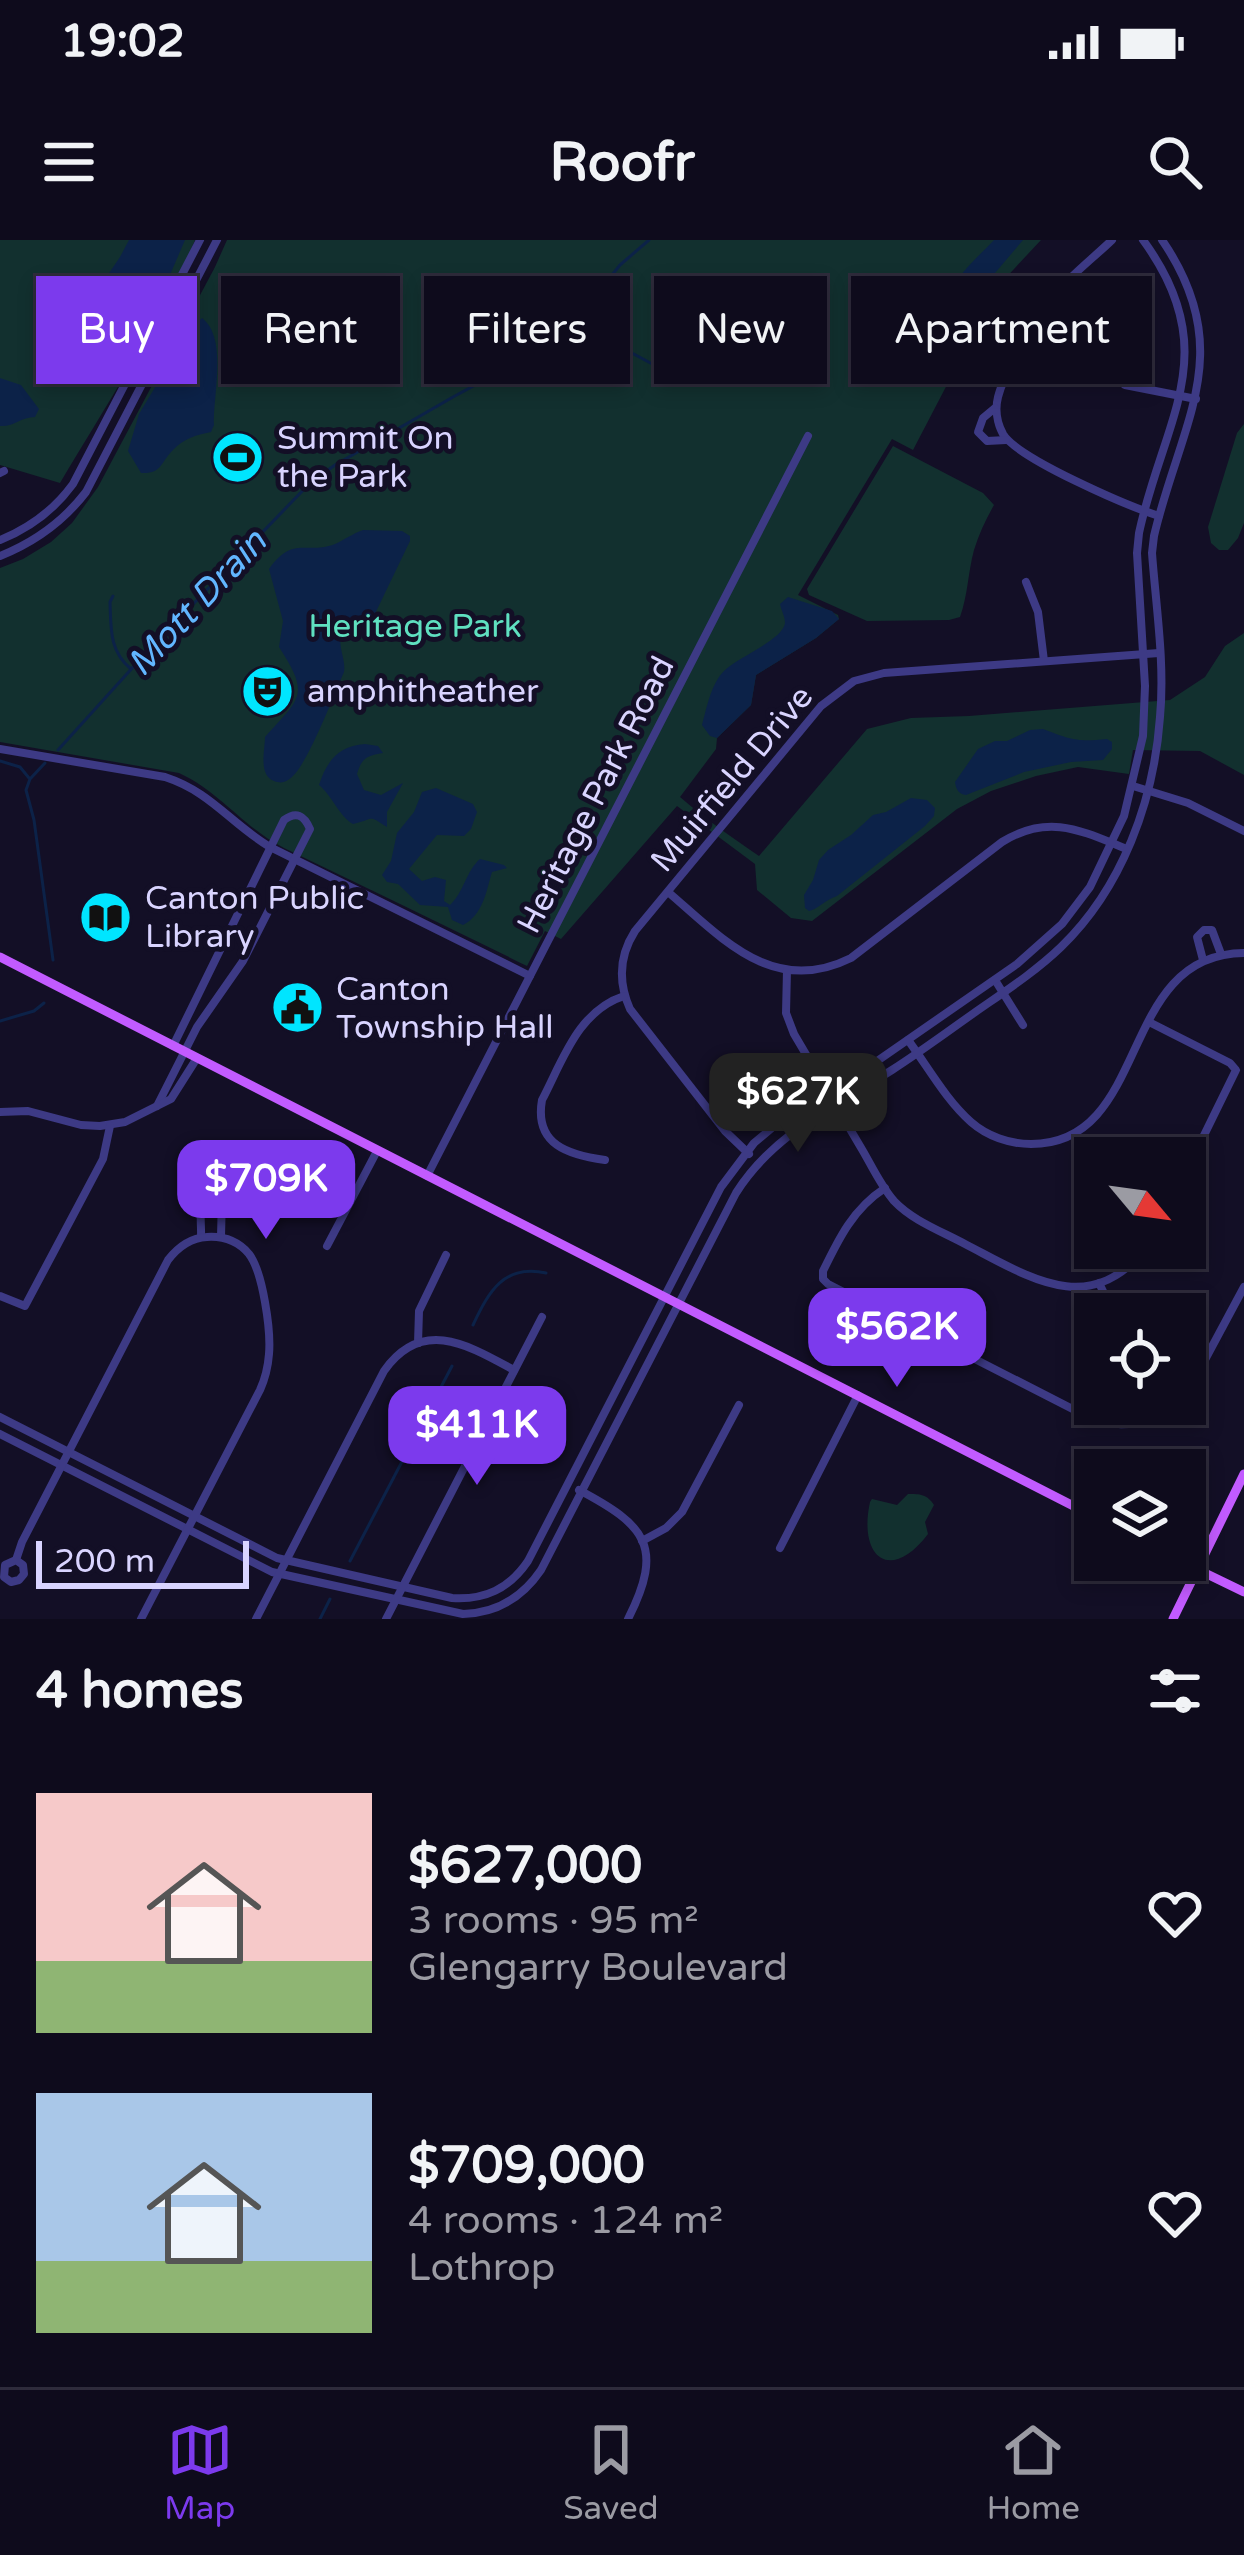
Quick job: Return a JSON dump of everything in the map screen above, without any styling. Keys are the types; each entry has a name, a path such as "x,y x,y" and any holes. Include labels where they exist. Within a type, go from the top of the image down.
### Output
{"main road":[{"path":"0,957 1074,1506"},
{"path":"1206,1552 1244,1474"},
{"path":"1206,1574 1244,1592"},
{"path":"1173,1619 1192,1581"}],"street":[{"path":"0,540 40,519 74,484 200,240"},
{"path":"0,556 45,533 86,492 217,240"},
{"path":"1112,240 1044,307 1001,387 998,424 1021,452 1159,516"},
{"path":"0,1417 286,1560 452,1598 477,1598 512,1581 531,1556 714,1202 746,1152 779,1122 908,1040 1036,950 1090,887 1114,844 1133,786 1145,713 1137,553 1144,512 1181,395 1185,360 1180,315 1165,274 1143,240"},
{"path":"0,1434 251,1564 279,1574 448,1613 480,1616 519,1595 544,1563 728,1208 758,1162 792,1131 918,1053 1043,963 1103,895 1127,849 1148,790 1161,714 1152,554 1196,398 1200,358 1195,313 1184,278 1162,240"},
{"path":"1125,385 1196,398"},
{"path":"996,407 982,418 978,432 987,441 1007,440"},
{"name":"Heritage Park Road","path":"427,1176 808,436"},
{"path":"1026,582 1038,612 1044,661"},
{"name":"Muirfield Drive","path":"624,996 621,970 635,931 821,706 844,687 884,673 1159,653"},
{"path":"0,748 184,784 270,847 530,976"},
{"path":"1133,786 1188,803 1244,831"},
{"path":"157,1106 204,1016 243,961 310,829 298,814 284,820 173,1046"},
{"path":"668,892 744,955 787,970 819,970 850,958 1022,832 1064,826 1127,849"},
{"path":"1062,925 1072,935"},
{"path":"1203,960 1197,937 1204,930 1212,930 1221,954"},
{"path":"908,1040 977,1127 1010,1142 1043,1143 1075,1133 1099,1113 1172,983 1203,960 1244,952"},
{"path":"787,970 788,1021 897,1204 915,1218 1036,1280 1069,1288 1099,1283 1126,1269"},
{"path":"995,980 1023,1025"},
{"path":"605,1160 572,1154 554,1144 543,1128 540,1108 584,1022 603,1005 624,996 725,1130 758,1162"},
{"path":"1149,1022 1235,1068 1204,1137"},
{"path":"0,1112 28,1111 80,1125 110,1126 140,1117 171,1099 196,1058"},
{"path":"0,1296 25,1306 103,1159 110,1126"},
{"path":"327,1246 377,1151"},
{"path":"201,1237 202,1193 212,1185 222,1194 221,1237"},
{"path":"885,1188 847,1225 823,1279 1074,1409"},
{"path":"714,1202 728,1208"},
{"path":"16,1561 168,1260 183,1245 201,1237 221,1237 237,1244 255,1265 261,1289 270,1344 266,1373 141,1619"},
{"path":"418,1343 422,1302 446,1255"},
{"path":"1099,1283 1104,1293"},
{"path":"1206,1361 1244,1287"},
{"path":"386,1619 542,1317"},
{"path":"256,1619 384,1371 398,1355 418,1343 441,1340 462,1344 514,1370"},
{"path":"631,1363 644,1370"},
{"path":"780,1548 858,1395"},
{"path":"642,1541 682,1512 739,1406"},
{"path":"585,1450 599,1457"},
{"path":"568,1484 623,1515 638,1532 647,1558 646,1580 628,1619"},
{"path":"531,1556 544,1563"},
{"path":"477,1598 480,1616"}],"green space":[{"path":"0,240 195,240 179,276 36,276 36,384 119,384 60,483 0,465"},
{"name":"Heritage Park","path":"227,240 1041,240 1007,276 851,276 851,384 947,384 913,450 892,439 798,595 839,619 756,675 751,705 717,738 716,749 680,797 759,856 867,729 911,718 1170,700 1205,677 1225,646 1244,633 1244,775 1200,751 1133,750 1129,774 1078,767 991,791 957,809 812,921 791,918 757,890 755,864 677,806 561,939 545,931 527,966 284,848 179,773 0,742 0,568 51,542 72,523 98,487 153,384 197,384 197,301"},
{"path":"1244,424 1244,523 1228,550 1219,550 1211,543 1208,527 1237,433"},
{"path":"893,446 983,493 994,505 974,550 960,617 867,621 809,595 807,589"},
{"path":"908,1494 923,1495 934,1505 925,1522 928,1534 901,1558 880,1557 869,1537 870,1502 897,1505"}],"water":[{"path":"129,240 185,240 169,276 107,276"},
{"path":"994,240 1023,240 992,276 960,276"},
{"path":"202,318 215,339 214,425 211,432 177,446 157,470 141,473 128,451 139,414 157,384 197,384 197,323"},
{"path":"0,378 21,385 39,409 35,417 0,426"},
{"path":"363,530 402,531 410,541 372,620 354,622 341,634 344,672 305,758 290,779 274,781 264,768 265,737 293,704 298,687 279,647 283,621 269,569 285,552 325,547"},
{"path":"788,597 832,611 839,619 756,675 751,705 717,738 710,736 702,725 716,682 730,666 782,629 785,620 780,604"},
{"path":"1043,729 1075,739 1107,739 1112,749 1103,760 1024,772 966,795 958,791 955,782 978,749"},
{"path":"365,744 378,746 383,753 361,764 357,774 364,790 381,795 403,783 387,812 387,827 371,819 353,824 319,785 335,756"},
{"path":"436,788 473,804 477,812 464,836 437,835 409,869 422,881 446,880 444,901 450,905 480,859 507,868 492,872 479,909 463,925 452,920 448,907 420,905 382,875 391,861 397,833 422,792"},
{"path":"911,798 927,800 935,808 925,826 837,896 812,910 805,908 804,895 828,850 873,815"}],"waterway":[{"name":"Mott Drain","path":"611,276 649,240"},
{"path":"630,352 654,365"},
{"name":"Mott Drain","path":"58,750 310,483 477,384"},
{"path":"113,596 113,638 131,669"},
{"path":"0,761 20,767 29,778"},
{"name":"Mott Drain","path":"45,763 26,790 53,960"},
{"name":"Mott Drain","path":"0,1021 34,1011 44,1003"},
{"path":"473,1325 500,1283 519,1273 546,1273"},
{"path":"350,1561 452,1366"},
{"path":"320,1619 330,1599"}],"place":[{"name":"Summit On the Park","path":"238,457"},
{"name":"amphitheather","path":"268,691"},
{"name":"Canton Public Library","path":"106,917"},
{"name":"Canton Township Hall","path":"297,1008"}]}
